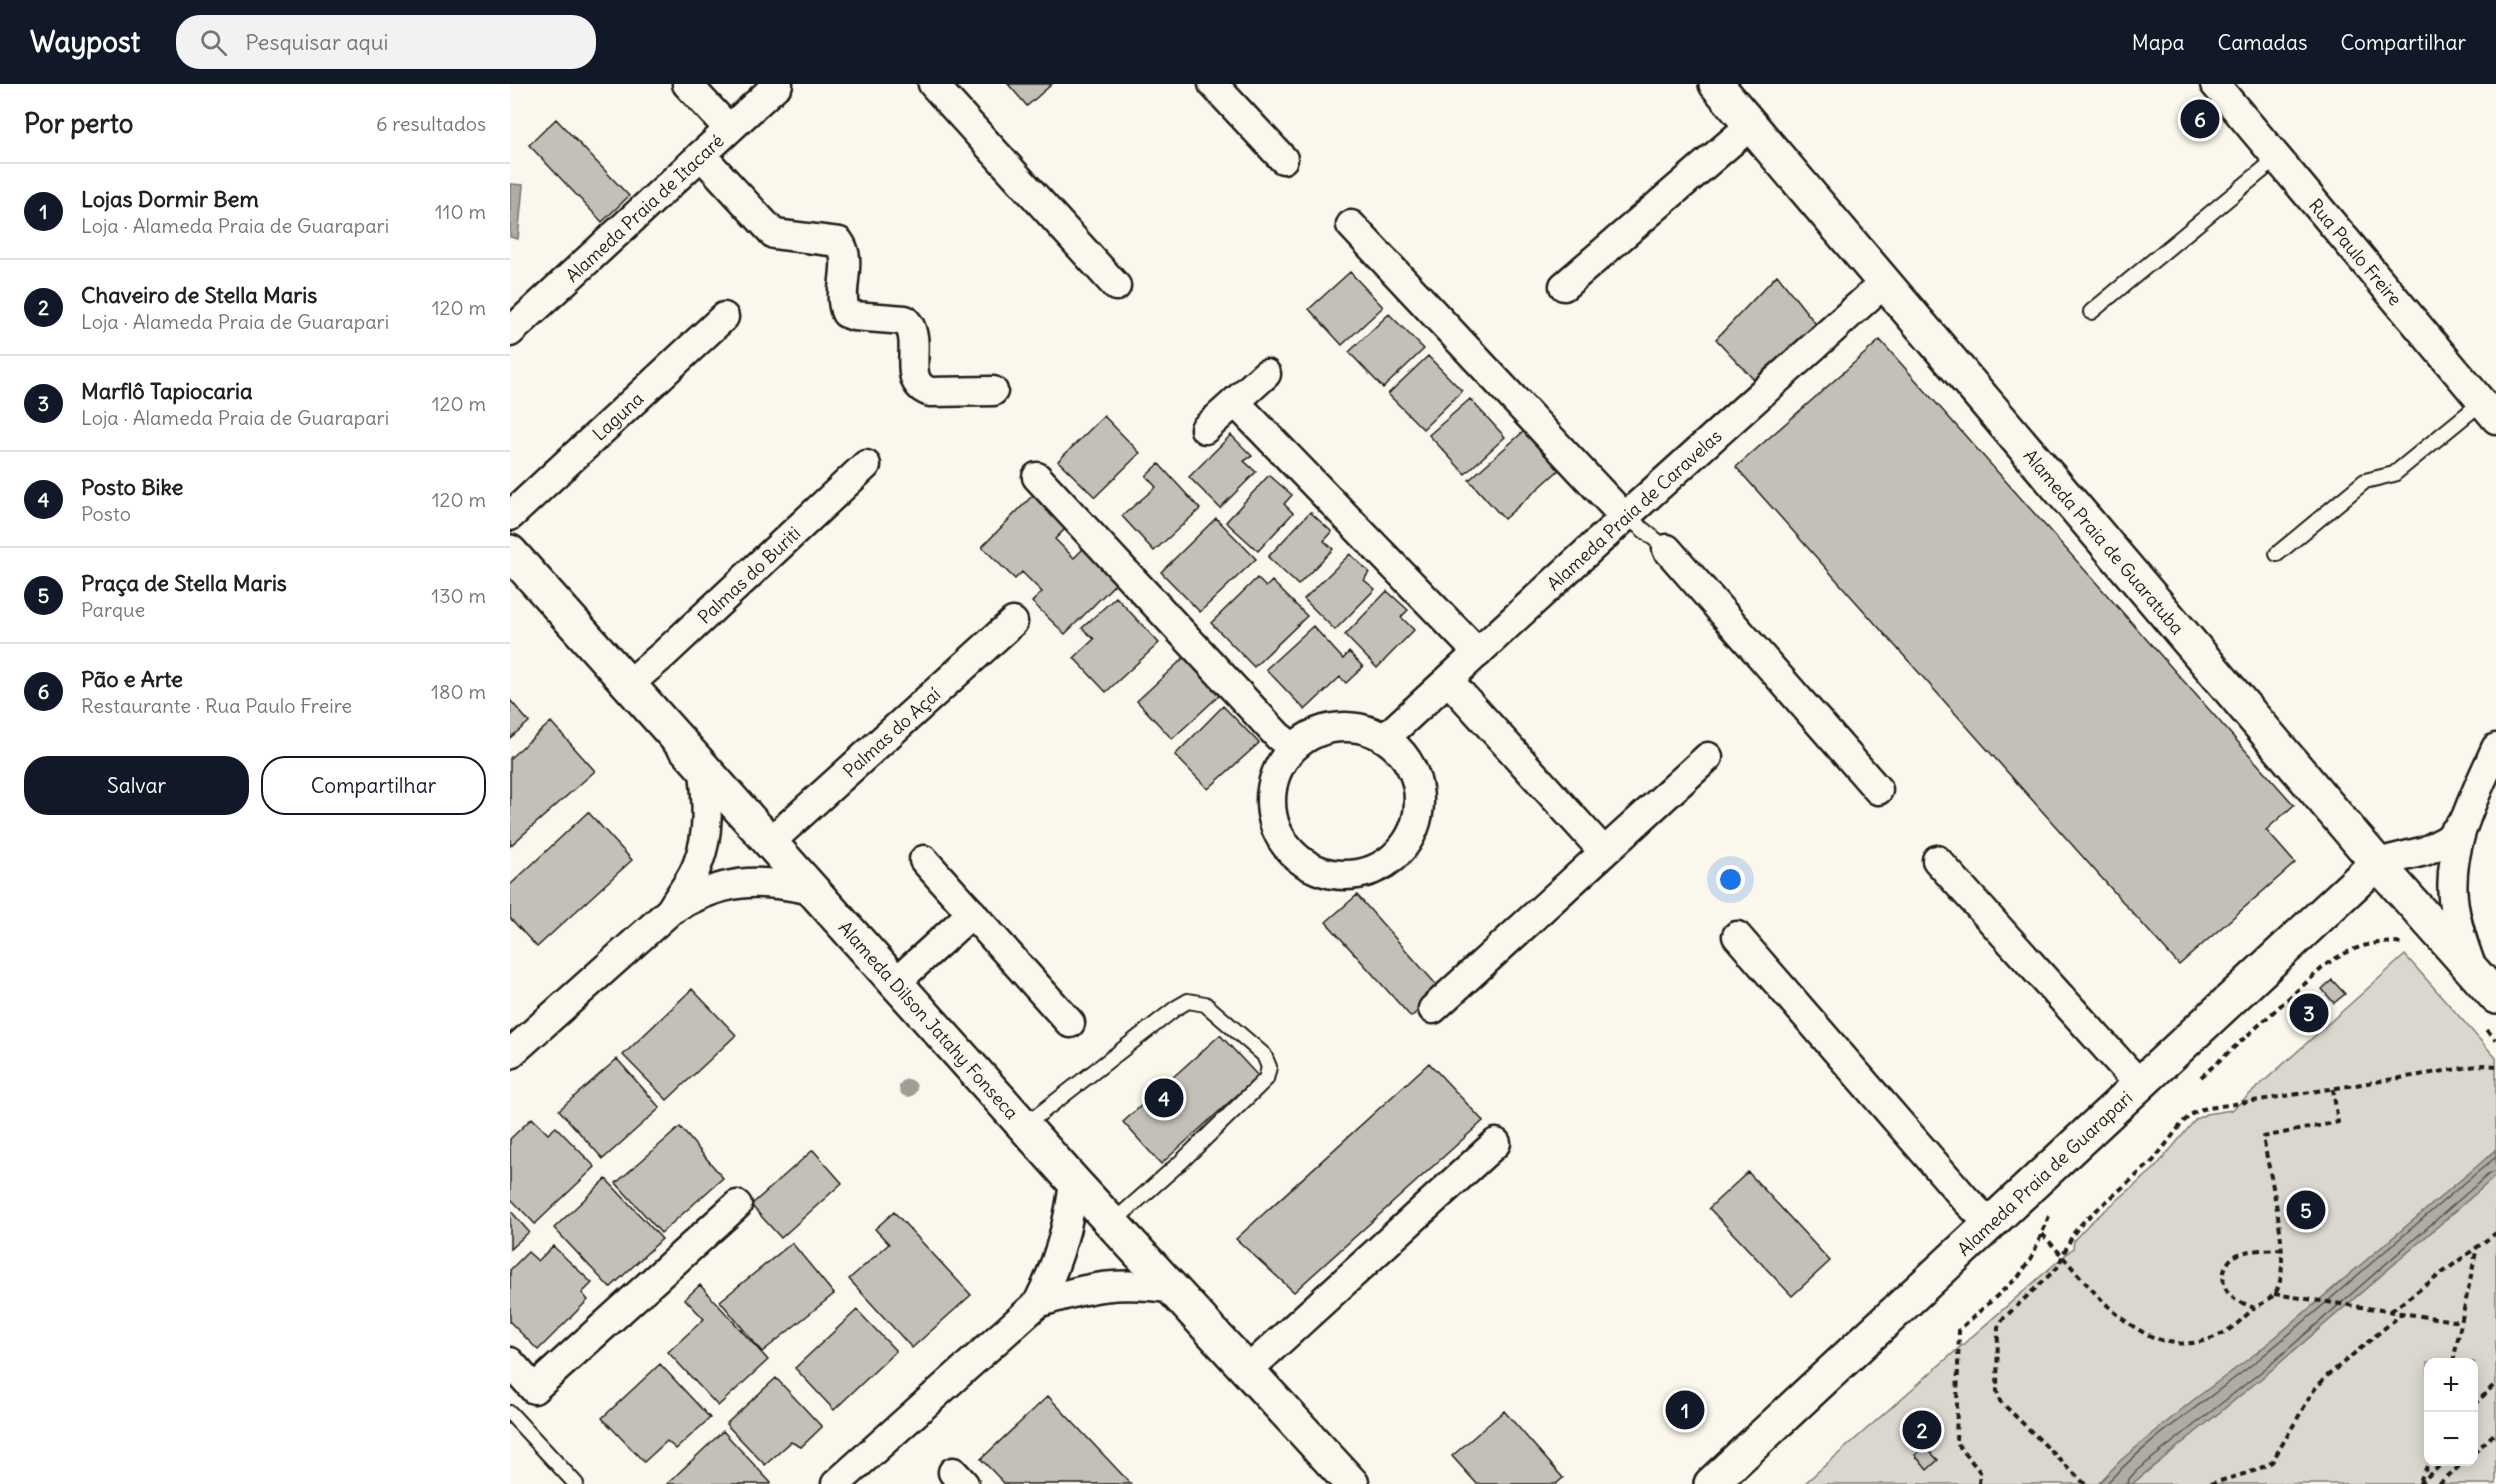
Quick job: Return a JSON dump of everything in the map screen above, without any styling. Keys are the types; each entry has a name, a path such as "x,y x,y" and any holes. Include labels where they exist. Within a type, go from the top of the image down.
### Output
{"street":[{"path":"687,84 729,129"},
{"name":"Alameda Praia de Itacaré","path":"510,332 778,84"},
{"path":"933,84 1116,286"},
{"path":"1213,84 1283,159"},
{"name":"Alameda Praia de Guaratuba","path":"1716,84 2377,863 2472,970 2489,1011"},
{"name":"Rua Paulo Freire","path":"2215,84 2489,410"},
{"path":"1564,286 1751,125"},
{"path":"701,155 774,234 839,242 845,256 842,298 846,313 854,316 905,320 914,335 915,381 920,389 930,392 993,391"},
{"path":"1351,225 1621,512"},
{"name":"Alameda Praia de Caravelas","path":"1385,738 1449,681 1621,512 1884,283"},
{"name":"Laguna","path":"510,516 724,316"},
{"path":"1205,429 1266,374"},
{"path":"1235,402 1478,653"},
{"name":"Palmas do Buriti","path":"629,684 866,465"},
{"path":"1037,477 1278,736 1293,748"},
{"path":"1667,549 1878,790"},
{"name":"Alameda Dilson Jatahy Fonseca","path":"510,552 1074,1182 1352,1484"},
{"name":"Palmas do Açaí","path":"769,843 1012,622"},
{"path":"1449,681 1605,852"},
{"path":"1338,727 1362,729 1385,738 1403,754 1415,776 1420,800 1416,824 1404,846 1386,863 1364,873 1340,876 1316,870 1295,857 1279,838 1271,815 1271,790 1279,767 1293,748 1313,734 1338,727"},
{"path":"2472,970 2459,930 2453,900 2452,871 2465,820 2494,756"},
{"path":"1433,1010 1708,757"},
{"path":"671,910 698,865 704,840 708,813 704,770"},
{"path":"2377,863 2425,851 2447,840 2465,820"},
{"path":"924,860 1070,1023"},
{"path":"1937,860 2140,1084"},
{"name":"Alameda Praia de Guarapari","path":"1712,1484 2377,863"},
{"path":"510,1054 671,910 692,897 745,882 776,882 811,890"},
{"path":"895,983 972,913"},
{"path":"1737,936 1966,1200 1990,1224"},
{"path":"1248,1370 1496,1143"},
{"path":"836,1484 1038,1303 1052,1275 1064,1242 1071,1212 1074,1182"},
{"path":"510,1362 534,1389 737,1205"},
{"path":"1038,1303 1070,1292 1108,1284 1138,1284 1174,1289"}],"lane":[{"path":"2091,312 2276,159"},
{"path":"2277,554 2364,481 2394,474 2489,410"},
{"path":"1621,512 1667,549"},
{"path":"1024,1126 1188,1001 1205,1004 1264,1055 1269,1067 1266,1079 1182,1161 1113,1222"},
{"path":"510,1413 576,1484"}],"path":[{"path":"2198,1080 2328,963 2352,948 2378,942 2401,944 2409,949"},
{"path":"2489,1011 2496,1040"},
{"path":"2085,1484 2000,1401 1997,1391 1998,1327 2004,1318 2048,1279 2064,1257 2073,1234 2084,1221 2153,1161 2192,1114 2202,1109 2483,1065 2496,1066"},
{"path":"2042,1234 2122,1320 2145,1335 2169,1343 2194,1343 2214,1338 2232,1328 2274,1294 2281,1280 2282,1249 2263,1137 2338,1122 2333,1089"},
{"path":"1979,1484 1980,1472 1956,1442 1959,1330 2019,1276 2032,1257 2049,1215"},
{"path":"2391,1311 2496,1233"},
{"path":"2453,1358 2477,1246"},
{"path":"2254,1308 2229,1293 2224,1283 2223,1272 2228,1262 2237,1254 2282,1249"},
{"path":"2274,1294 2461,1322"},
{"path":"2210,1484 2257,1470 2272,1462 2314,1390 2327,1376 2403,1313"},
{"path":"2478,1401 2496,1383"},
{"path":"2478,1449 2496,1432"},
{"path":"2427,1466 2419,1484 2439,1466"},
{"path":"2439,1484 2459,1466"}],"shaded area":[{"path":"2405,955 2496,1058 2496,1484 1804,1484 2073,1248 2074,1240 2089,1224 2154,1169 2196,1119 2206,1114 2232,1110"}],"water":[{"path":"510,184 523,185 518,239 510,237"},
{"path":"2496,1150 2496,1176 2274,1368 2132,1484 2098,1484 2121,1460 2192,1401 2259,1351"}],"building":[{"path":"1008,84 1052,84 1027,106"},
{"path":"556,119 629,196 602,222 529,145"},
{"path":"1350,272 1383,307 1342,345 1309,309"},
{"path":"1777,275 1819,328 1757,383 1716,339"},
{"path":"1389,314 1424,349 1383,388 1349,352"},
{"path":"1880,340 2294,805 2266,830 2295,863 2179,965 1736,467"},
{"path":"1428,356 1462,391 1423,429 1388,394"},
{"path":"1470,399 1505,437 1465,474 1429,435"},
{"path":"1104,416 1140,453 1095,497 1058,461"},
{"path":"1524,431 1559,470 1504,519 1469,480"},
{"path":"1231,435 1252,456 1244,461 1256,472 1220,508 1189,477"},
{"path":"1159,464 1200,509 1154,551 1122,516 1156,487 1146,476"},
{"path":"1269,475 1292,495 1284,504 1293,513 1258,551 1226,522"},
{"path":"1034,494 1067,527 1055,539 1074,558 1087,545 1121,578 1065,634 1032,602 1042,592 1022,572 1015,579 982,547"},
{"path":"1310,512 1332,532 1324,541 1333,549 1298,585 1268,557"},
{"path":"1216,518 1256,559 1200,612 1161,572"},
{"path":"1350,554 1369,572 1364,580 1375,589 1335,630 1304,599"},
{"path":"1257,578 1266,587 1272,581 1307,616 1254,667 1211,623"},
{"path":"1387,591 1408,610 1401,617 1414,630 1377,668 1345,635"},
{"path":"1116,597 1159,643 1106,692 1074,658 1094,639 1082,628"},
{"path":"1313,626 1343,659 1349,652 1363,667 1346,683 1340,677 1305,710 1266,669"},
{"path":"1189,653 1224,691 1172,739 1137,701"},
{"path":"510,700 529,722 510,738"},
{"path":"1223,706 1259,743 1208,789 1175,755"},
{"path":"551,722 595,771 510,846 510,758"},
{"path":"588,812 632,860 537,947 510,918 510,885"},
{"path":"1357,895 1441,990 1411,1017 1326,922"},
{"path":"2332,980 2345,994 2334,1003 2322,989"},
{"path":"692,989 736,1035 667,1100 623,1055"},
{"path":"2308,1001 2321,1015 2311,1024 2298,1010"},
{"path":"1220,1035 1258,1076 1161,1164 1123,1122"},
{"path":"617,1059 660,1108 603,1159 559,1110"},
{"path":"1429,1063 1483,1121 1294,1292 1236,1239"},
{"path":"532,1118 548,1134 556,1127 595,1167 535,1224 510,1198 510,1139"},
{"path":"680,1127 723,1178 661,1233 616,1183"},
{"path":"813,1150 842,1183 781,1238 751,1205"},
{"path":"1748,1172 1830,1261 1792,1296 1709,1208"},
{"path":"606,1179 662,1239 610,1288 554,1228"},
{"path":"510,1210 529,1232 510,1249"},
{"path":"894,1212 971,1295 912,1348 849,1279 889,1244 875,1229"},
{"path":"792,1243 834,1294 762,1352 720,1301"},
{"path":"553,1246 592,1283 582,1293 588,1300 538,1350 510,1322 510,1270 528,1252 538,1261"},
{"path":"700,1285 768,1360 718,1406 668,1352 704,1319 685,1299"},
{"path":"857,1310 896,1351 834,1410 795,1368"},
{"path":"660,1364 710,1418 676,1449 667,1441 644,1462 602,1418"},
{"path":"776,1378 822,1427 801,1447 791,1442 765,1465 726,1424"},
{"path":"1048,1396 1131,1484 1005,1484 981,1459"},
{"path":"1504,1411 1563,1478 1556,1484 1477,1484 1452,1456"},
{"path":"1921,1418 1933,1433 1923,1441 1911,1428"},
{"path":"723,1431 770,1484 667,1484"},
{"path":"1925,1447 1938,1460 1927,1470 1915,1455"}],"place":[{"name":"Pão e Arte","path":"2200,119"},
{"name":"Marflô Tapiocaria","path":"2309,1013"},
{"name":"Posto Bike","path":"1164,1098"},
{"name":"Praça de Stella Maris","path":"2306,1210"},
{"name":"Lojas Dormir Bem","path":"1685,1410"},
{"name":"Chaveiro de Stella Maris","path":"1922,1430"}]}
